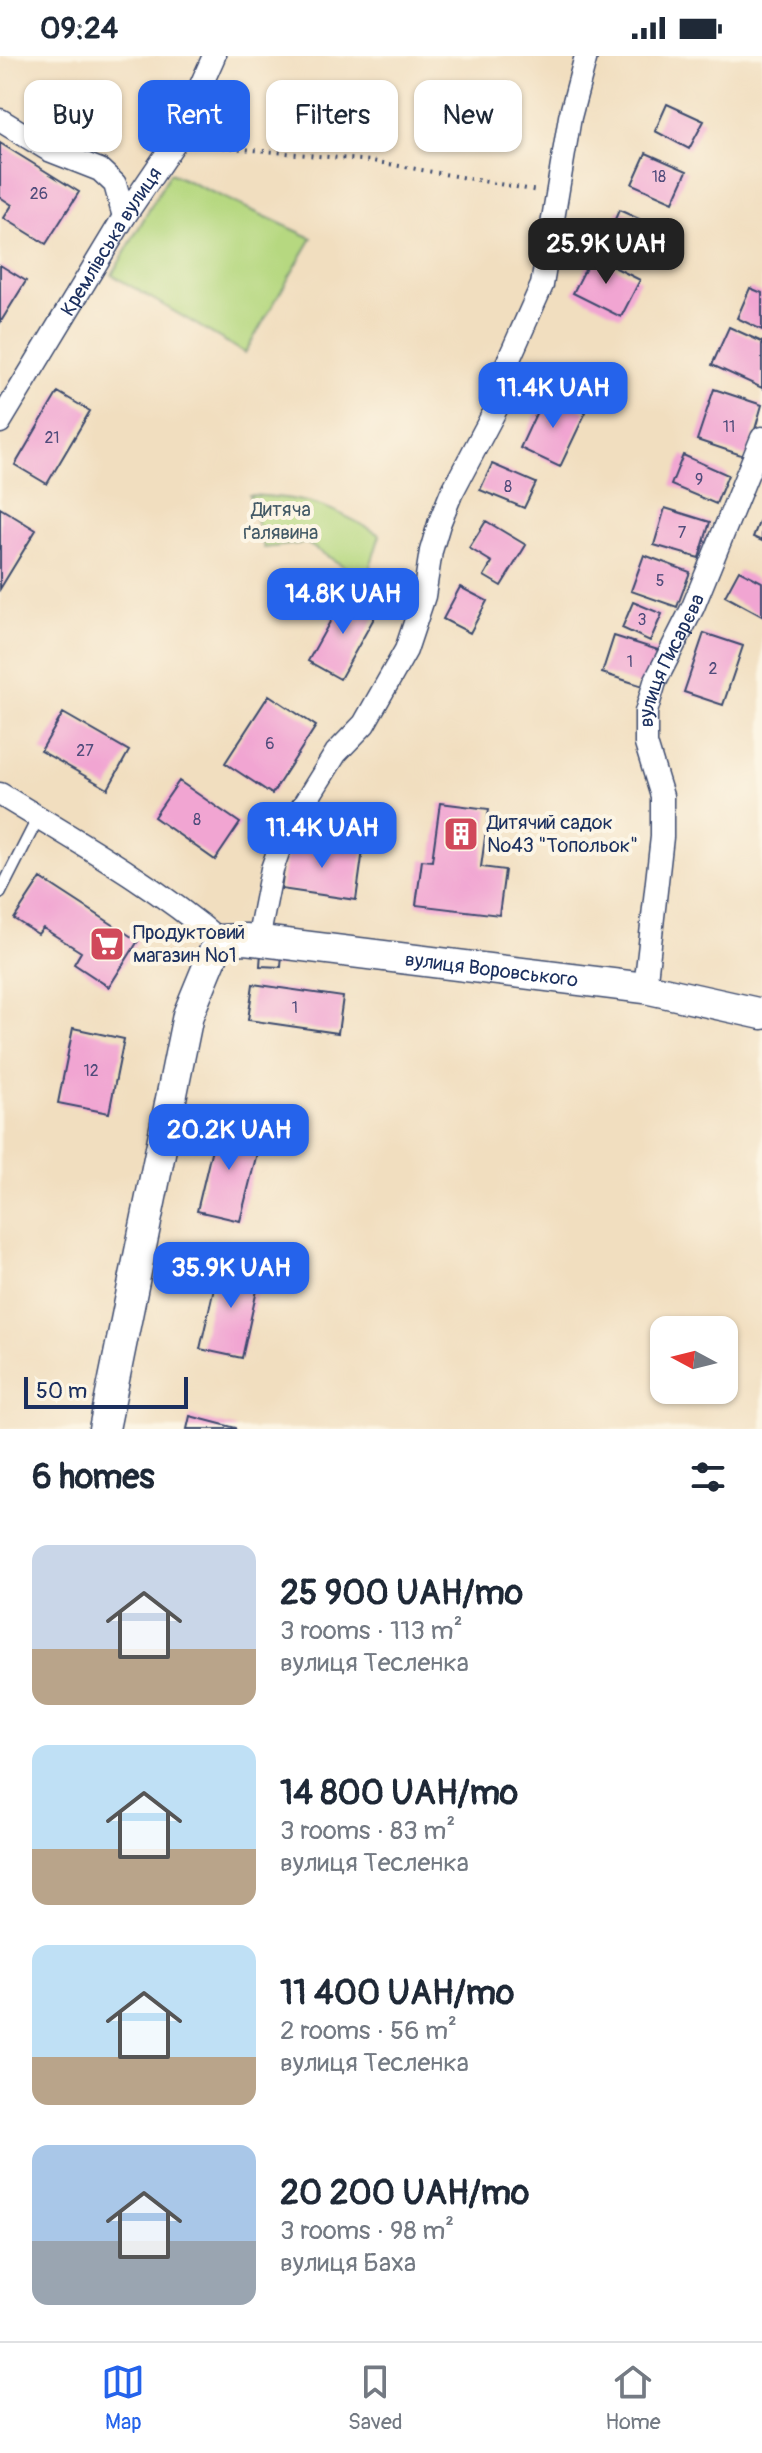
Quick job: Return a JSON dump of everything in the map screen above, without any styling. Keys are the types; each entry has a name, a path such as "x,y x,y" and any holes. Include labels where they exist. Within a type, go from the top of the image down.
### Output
{"street":[{"name":"Кремлівська вулиця","path":"203,80 214,56"},
{"path":"258,940 272,869 283,838 336,753 364,724 406,650 424,596 439,524 451,494 497,407 501,377 542,285 570,117 586,56"},
{"path":"0,120 49,150 100,170 115,184 124,217"},
{"name":"Кремлівська вулиця","path":"0,422 124,217 168,152"},
{"name":"вулиця Писарєва","path":"645,988 662,837 662,796 646,744 646,712 655,682 693,607 762,438"},
{"path":"0,794 183,910 219,940 188,1015 104,1429"},
{"name":"вулиця Воровського","path":"219,940 258,940 645,988 762,1014"}],"lane":[{"path":"0,893 38,818"}],"path":[{"path":"250,150 385,163 558,195"}],"green space":[{"path":"170,173 312,238 245,353 112,275"},
{"name":"Дитяча ґалявина","path":"249,495 288,498 318,505 380,535 366,580 306,543 264,548"}],"building":[{"path":"667,104 704,121 689,149 655,131"},
{"path":"0,143 79,192 46,244 4,218 12,205 0,197"},
{"path":"646,153 687,171 673,202 632,184"},
{"path":"619,210 659,228 647,256 607,238"},
{"path":"592,256 640,280 621,317 573,293"},
{"path":"0,265 26,281 0,323"},
{"path":"750,288 762,293 762,330 737,318"},
{"path":"729,327 762,342 762,388 712,365"},
{"path":"714,389 762,405 747,457 697,440"},
{"path":"58,392 90,411 47,484 15,465"},
{"path":"546,392 586,412 560,467 520,448"},
{"path":"683,455 728,475 716,504 671,485"},
{"path":"492,464 536,483 524,508 480,490"},
{"path":"0,508 36,530 0,589"},
{"path":"665,508 710,522 699,558 654,545"},
{"path":"762,515 762,541 753,537"},
{"path":"486,521 526,545 501,586 484,576 492,562 469,548"},
{"path":"644,555 690,572 677,607 631,591"},
{"path":"739,570 762,582 762,616 725,596"},
{"path":"460,587 487,601 470,633 443,619"},
{"path":"346,593 378,611 340,679 308,661"},
{"path":"633,602 662,614 650,641 622,628"},
{"path":"704,633 743,646 723,705 684,692"},
{"path":"614,636 658,650 646,687 602,673"},
{"path":"269,695 316,726 272,794 225,763"},
{"path":"63,713 129,751 108,789 41,751"},
{"path":"179,781 240,823 215,860 154,817"},
{"name":"Дитячий садок №43 \"Топольок\"","path":"440,803 489,809 481,867 505,870 499,915 416,905 422,860 432,861"},
{"path":"288,840 363,850 356,900 281,889"},
{"path":"41,878 138,941 109,987 74,964 81,952 43,928 38,934 14,919"},
{"path":"261,952 282,954 281,967 260,966"},
{"path":"253,984 343,997 338,1033 248,1020"},
{"path":"73,1028 124,1039 109,1113 58,1103"},
{"path":"218,1123 262,1133 240,1221 197,1211"},
{"path":"220,1262 261,1272 242,1358 200,1349"},
{"path":"190,1416 236,1428 236,1429 187,1429"}],"place":[{"name":"Дитячий садок №43 \"Топольок\"","path":"461,834"},
{"name":"Продуктовий магазин №1","path":"107,944"}]}
